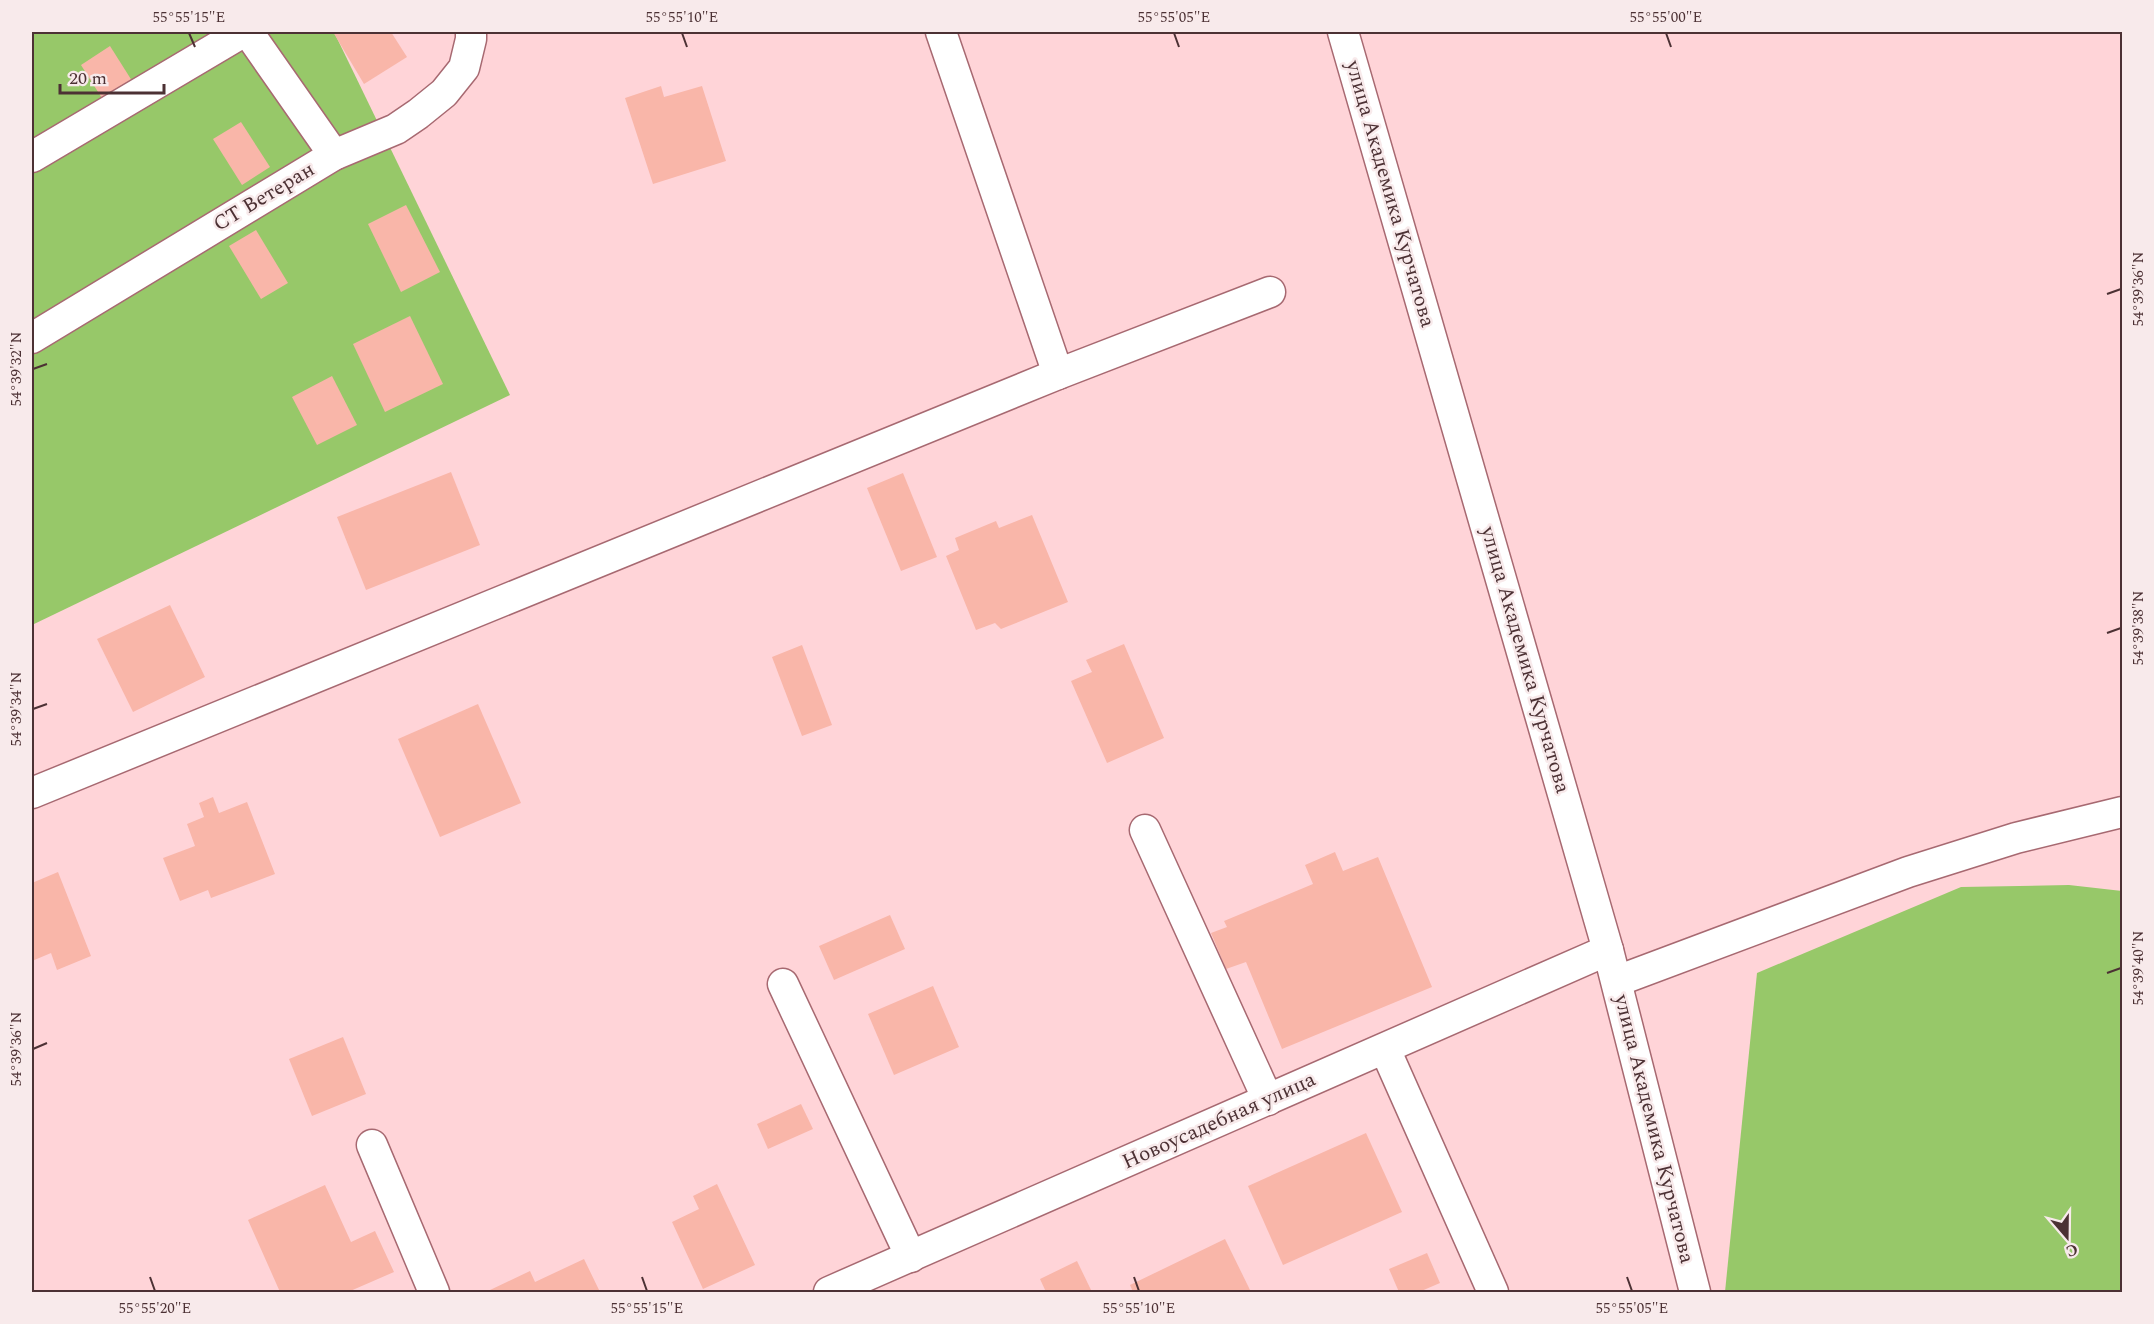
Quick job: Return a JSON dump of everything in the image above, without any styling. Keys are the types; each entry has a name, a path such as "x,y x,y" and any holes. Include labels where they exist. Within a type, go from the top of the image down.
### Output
{"street":[{"path":"32,157 243,32"},
{"path":"248,32 334,155"},
{"path":"941,32 1058,374"},
{"name":"улица Академика Курчатова","path":"1343,32 1617,981 1695,1293"},
{"name":"СТ Ветеран","path":"32,338 334,155 396,129 444,93 464,68 479,34"},
{"path":"32,793 1058,374 1270,292"},
{"path":"1617,981 1908,872 2016,838 2122,812"},
{"path":"1145,830 1268,1100"},
{"name":"Новоусадебная улица","path":"829,1293 1608,950"},
{"path":"783,984 911,1257"},
{"path":"1384,1049 1493,1293"},
{"path":"372,1145 434,1293"}],"green space":[{"path":"32,32 334,32 510,395 32,625"},
{"path":"2069,885 2122,891 2122,1292 1725,1292 1757,973 1961,887"}],"building":[{"path":"333,32 391,32 407,57 364,84"},
{"path":"110,46 134,84 105,103 81,65"},
{"path":"661,86 664,97 702,86 726,161 653,184 625,98"},
{"path":"241,122 270,167 242,185 213,139"},
{"path":"406,205 440,272 401,292 368,224"},
{"path":"256,230 288,283 261,299 229,246"},
{"path":"410,316 443,384 385,412 353,344"},
{"path":"332,376 357,425 317,445 292,397"},
{"path":"451,472 480,545 366,590 337,517"},
{"path":"903,473 937,557 901,571 867,488"},
{"path":"1032,515 1068,602 1001,629 995,623 976,630 946,556 959,550 955,538 996,521 999,528"},
{"path":"170,605 205,677 133,712 97,639"},
{"path":"1124,644 1164,738 1107,763 1071,681 1092,672 1086,660"},
{"path":"802,645 832,725 802,736 772,657"},
{"path":"478,704 521,803 440,837 398,739"},
{"path":"213,797 219,813 247,802 275,874 211,898 208,890 180,901 163,858 195,846 187,824 204,817 199,803"},
{"path":"1335,852 1343,871 1378,857 1432,987 1282,1049 1246,962 1226,969 1211,933 1227,927 1224,921 1313,884 1305,865"},
{"path":"58,872 91,956 57,970 51,953 32,961 32,883"},
{"path":"890,915 905,949 834,980 819,946"},
{"path":"933,986 959,1047 894,1075 868,1014"},
{"path":"343,1037 366,1094 312,1116 289,1059"},
{"path":"801,1104 813,1129 768,1149 757,1124"},
{"path":"1366,1133 1402,1212 1283,1265 1248,1186"},
{"path":"717,1184 755,1265 703,1289 672,1222 699,1209 693,1196"},
{"path":"325,1185 351,1242 375,1231 394,1272 348,1292 280,1292 248,1220"},
{"path":"1225,1239 1251,1292 1133,1292 1130,1285"},
{"path":"1427,1253 1440,1283 1419,1292 1399,1292 1389,1269"},
{"path":"584,1259 600,1292 491,1292 490,1290 530,1271 535,1282"},
{"path":"1077,1261 1092,1292 1046,1292 1040,1279"}]}
